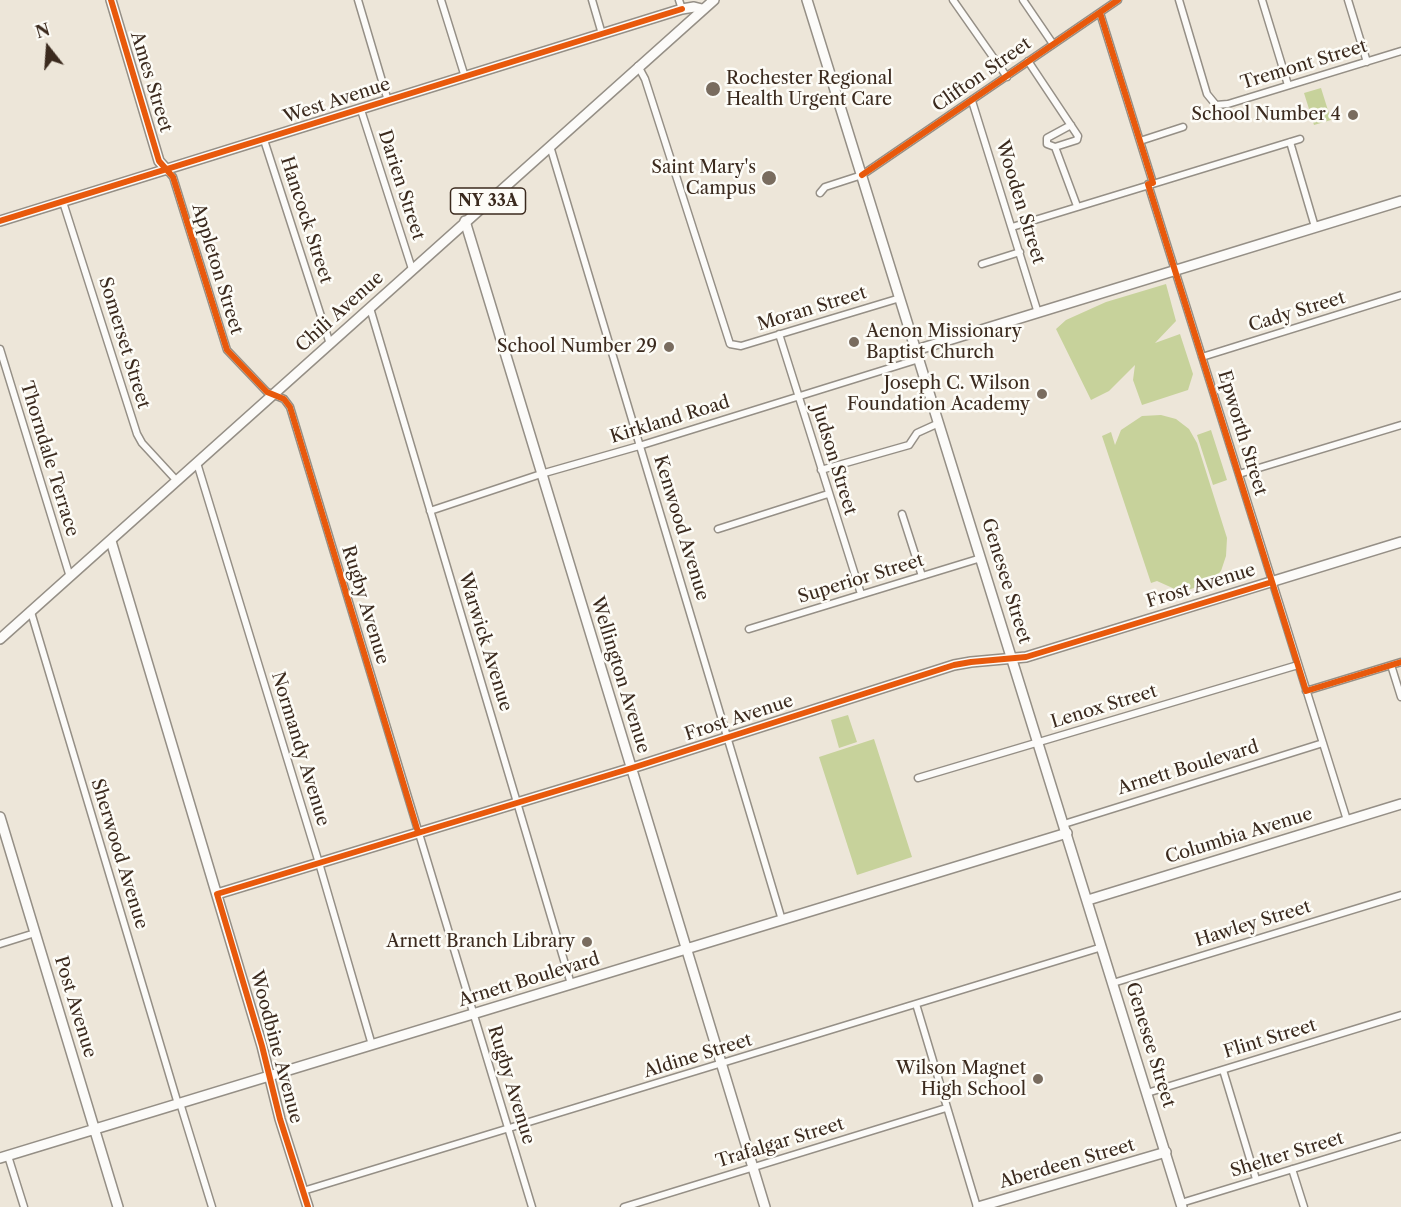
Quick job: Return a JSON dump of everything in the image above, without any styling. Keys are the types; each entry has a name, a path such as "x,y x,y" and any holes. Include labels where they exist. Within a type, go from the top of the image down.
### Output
{"street":[{"name":"Ames Street","path":"111,0 159,162 167,170"},
{"path":"358,0 388,101"},
{"path":"441,0 465,77"},
{"path":"592,0 602,34"},
{"name":"Chili Avenue","path":"0,639 714,0"},
{"name":"Genesee Street","path":"807,0 1182,1205"},
{"path":"953,0 1007,77"},
{"path":"1023,0 1053,44"},
{"name":"Clifton Street","path":"820,193 825,187 862,175 1118,0"},
{"name":"Tremont Street","path":"1179,0 1207,94 1216,105 1228,104 1401,51"},
{"path":"1262,0 1288,86"},
{"path":"1348,0 1367,62"},
{"name":"West Avenue","path":"0,222 602,34 681,5 702,9"},
{"name":"Epworth Street","path":"1100,13 1140,141 1175,270 1347,820"},
{"path":"1028,61 1071,125 1078,138 1055,147 1047,144 1047,138 1071,125"},
{"name":"Moran Street","path":"638,66 649,89 728,339 733,346 741,346 900,298"},
{"name":"Wooden Street","path":"972,101 1038,313"},
{"name":"Darien Street","path":"361,110 412,269"},
{"path":"1140,141 1183,127"},
{"path":"1012,227 1300,139"},
{"name":"Hancock Street","path":"264,140 330,344"},
{"path":"1290,142 1315,227"},
{"name":"Kenwood Avenue","path":"550,146 782,920"},
{"path":"1055,147 1077,206"},
{"name":"Appleton Street","path":"167,170 173,177 227,350 267,392 274,393"},
{"path":"918,355 1038,313 1401,201"},
{"name":"Somerset Street","path":"63,202 137,434 141,442 177,481"},
{"name":"Wellington Avenue","path":"465,221 765,1207"},
{"path":"982,264 1020,252"},
{"name":"Cady Street","path":"1202,357 1401,296"},
{"name":"Warwick Avenue","path":"370,308 571,984"},
{"name":"Judson Street","path":"779,334 861,594"},
{"name":"Thorndale Terrace","path":"0,349 70,577"},
{"name":"Kirkland Road","path":"430,511 541,474 798,396 918,355"},
{"name":"Rugby Avenue","path":"274,393 284,399 290,407 532,1207"},
{"path":"821,470 909,445 917,433 939,423"},
{"path":"1239,474 1401,425"},
{"name":"Normandy Avenue","path":"197,463 372,1045"},
{"path":"718,529 828,494"},
{"path":"902,513 922,576"},
{"name":"Woodbine Avenue","path":"111,541 262,1046 280,1119 308,1207"},
{"name":"Frost Avenue","path":"217,894 632,768 954,665 1030,656 1401,542"},
{"name":"Superior Street","path":"749,629 981,558"},
{"name":"Sherwood Avenue","path":"31,612 212,1207"},
{"path":"1306,690 1401,662"},
{"name":"Lenox Street","path":"918,778 1298,664"},
{"path":"1391,665 1401,697"},
{"name":"Arnett Boulevard","path":"4,1157 782,920 1323,743"},
{"name":"Columbia Avenue","path":"1088,900 1401,804"},
{"name":"Post Avenue","path":"1,822 118,1207"},
{"name":"Hawley Street","path":"1113,983 1401,895"},
{"path":"0,944 35,933"},
{"name":"Aldine Street","path":"303,1191 509,1130 1102,947"},
{"path":"916,1004 978,1207"},
{"name":"Flint Street","path":"1147,1093 1401,1015"},
{"path":"1223,1070 1256,1179"},
{"name":"Trafalgar Street","path":"624,1207 946,1108"},
{"name":"Shelter Street","path":"1182,1205 1256,1179 1401,1136"},
{"name":"Aberdeen Street","path":"978,1207 1166,1152"},
{"path":"4,1157 24,1207"},
{"path":"1292,1169 1304,1207"}],"green space":[{"path":"1321,88 1331,120 1314,125 1304,93"},
{"path":"1166,284 1176,321 1155,343 1180,334 1193,374 1188,390 1142,405 1133,380 1135,365 1109,391 1091,400 1056,329 1066,320 1106,302"},
{"path":"1161,415 1176,419 1189,429 1197,443 1227,538 1226,556 1221,571 1210,582 1191,589 1177,590 1157,581 1151,583 1102,436 1111,432 1115,445 1121,430 1142,416"},
{"path":"1211,430 1227,480 1213,485 1197,435"},
{"path":"848,715 857,742 839,748 831,720"},
{"path":"874,739 912,857 857,875 819,757"}],"cycle path":[{"path":"111,0 159,161 173,177 227,350 267,392 284,399 290,407 418,832"},
{"path":"862,175 1118,0"},
{"path":"0,221 682,9"},
{"path":"1100,13 1153,183"},
{"path":"1148,184 1306,691 1401,662"},
{"path":"308,1207 280,1119 262,1046 217,894 632,768 954,665 1026,657 1272,582"}],"place":[{"name":"Rochester Regional Health Urgent Care","path":"713,89"},
{"name":"School Number 4","path":"1353,115"},
{"name":"Saint Mary's Campus","path":"769,178"},
{"name":"Aenon Missionary Baptist Church","path":"854,342"},
{"name":"School Number 29","path":"669,347"},
{"name":"Joseph C. Wilson Foundation Academy","path":"1042,394"},
{"name":"Arnett Branch Library","path":"587,942"},
{"name":"Wilson Magnet High School","path":"1038,1079"}]}
